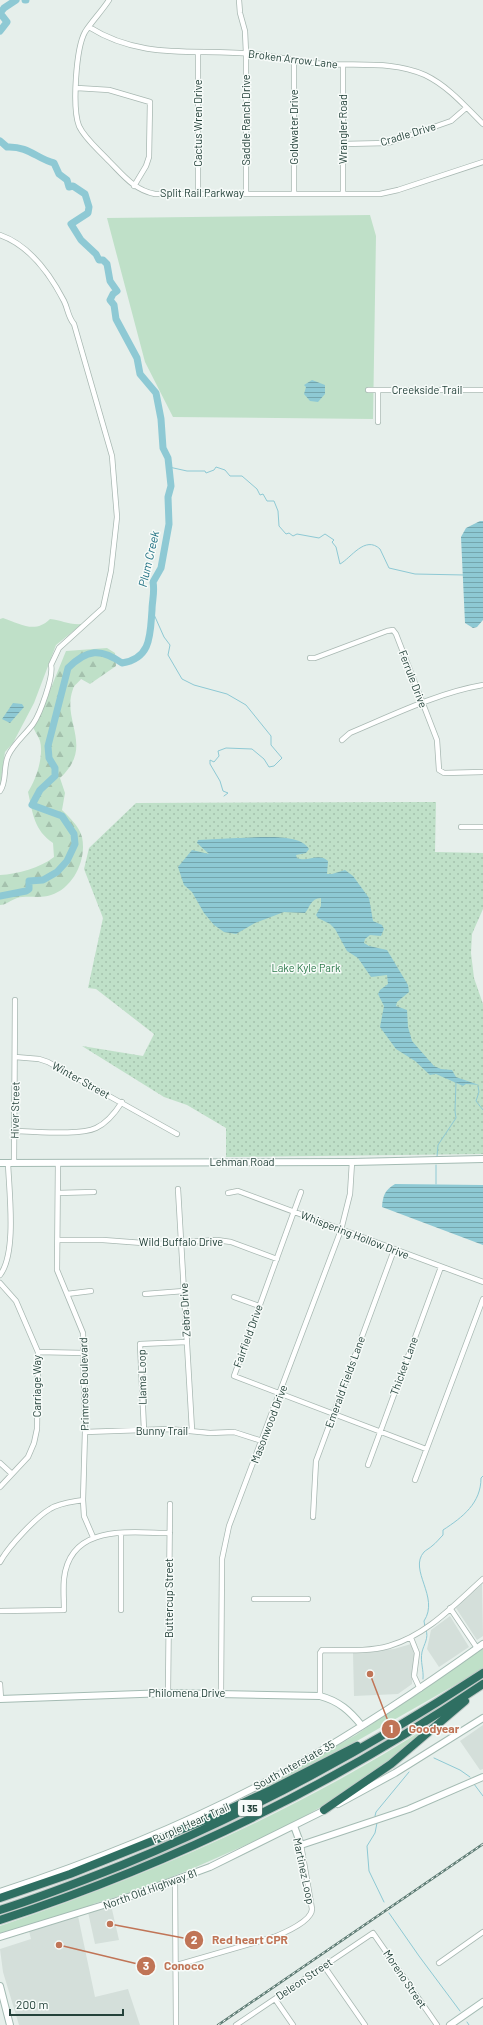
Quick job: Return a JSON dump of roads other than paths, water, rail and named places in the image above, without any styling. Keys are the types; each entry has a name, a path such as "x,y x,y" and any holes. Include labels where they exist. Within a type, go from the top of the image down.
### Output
{"highway":[{"name":"Purple Heart Trail","path":"0,1910 105,1872 198,1832 308,1778 373,1742 483,1673"},
{"name":"Purple Heart Trail","path":"0,1920 56,1901 146,1866 266,1811 370,1755 481,1686"},
{"path":"324,1810 391,1764 458,1708 481,1686"},
{"path":"0,1898 70,1874 217,1815 269,1791 353,1747 373,1742"}],"street":[{"name":"Split Rail Parkway","path":"109,0 89,27 81,42 79,52 76,113 83,133 134,186 146,192 155,194 388,193 483,162"},
{"name":"Saddle Ranch Drive","path":"239,0 245,31 246,53 246,193"},
{"name":"Broken Arrow Lane","path":"89,27 117,41 153,50 168,52 246,53 326,64 389,66 414,71 438,82 483,124"},
{"name":"Cactus Wren Drive","path":"198,52 198,194"},
{"name":"Goldwater Drive","path":"294,60 294,193"},
{"name":"Wrangler Road","path":"343,65 343,193"},
{"path":"77,88 109,90 150,102 149,156 146,166 134,186"},
{"name":"Cradle Drive","path":"343,144 388,143 451,120 466,108"},
{"path":"0,235 14,240 31,254 58,291 70,319 74,324 112,456 117,517 111,571 103,608 59,648 51,666 52,670 48,687 37,715 32,724 17,741 4,765 3,787 0,791"},
{"path":"368,390 378,390"},
{"name":"Creekside Trail","path":"378,422 378,390 483,390"},
{"name":"Ferrule Drive","path":"310,658 316,658 393,630 396,634 437,740 439,770 444,773 483,772"},
{"path":"342,740 350,733 422,704 459,690 483,685"},
{"path":"461,827 483,827"},
{"name":"Hiver Street","path":"0,1275 6,1266 10,1250 11,1163 15,1131 15,1000"},
{"name":"Winter Street","path":"15,1057 39,1059 48,1062 177,1134"},
{"path":"15,1131 80,1131 94,1129 110,1119 122,1102"},
{"name":"Lehman Road","path":"0,1163 352,1162 483,1159"},
{"name":"Masonwood Drive","path":"221,1693 222,1559 229,1526 341,1230 350,1194 352,1162"},
{"name":"Primrose Boulevard","path":"58,1163 58,1270 83,1334 85,1432 83,1500 84,1516 93,1537"},
{"name":"Zebra Drive","path":"178,1189 192,1430"},
{"name":"Whispering Hollow Drive","path":"228,1193 238,1191 483,1282"},
{"path":"58,1193 94,1192"},
{"name":"Fairfield Drive","path":"301,1192 234,1376 426,1449"},
{"name":"Wild Buffalo Drive","path":"58,1240 103,1240 156,1244 210,1240 230,1242 277,1259"},
{"name":"Emerald Fields Lane","path":"313,1517 314,1469 394,1250"},
{"name":"Thicket Lane","path":"368,1465 441,1267"},
{"name":"Carriage Way","path":"0,1283 16,1301 38,1352 37,1429 34,1443 28,1457 0,1487"},
{"path":"145,1294 184,1291"},
{"path":"67,1294 91,1292"},
{"path":"234,1296 259,1306"},
{"path":"415,1480 483,1299"},
{"name":"Llama Loop","path":"144,1430 140,1344 187,1342"},
{"path":"38,1352 84,1353"},
{"name":"Bunny Trail","path":"85,1432 170,1429 210,1433 234,1432 262,1441"},
{"path":"0,1463 12,1474"},
{"path":"0,1562 6,1553 43,1513 62,1504 83,1500"},
{"name":"Buttercup Street","path":"168,1693 170,1504"},
{"path":"0,1611 64,1610 64,1580 68,1562 77,1550 93,1537 106,1533 170,1532"},
{"path":"121,1533 121,1610"},
{"path":"320,1696 320,1653 322,1650 377,1648 411,1638 423,1631 483,1579"},
{"path":"254,1599 308,1599"},
{"path":"450,1608 477,1648"},
{"path":"411,1638 417,1653 414,1676 420,1688"},
{"name":"South Interstate 35","path":"0,1892 129,1844 207,1810 294,1766 362,1726 483,1644"},
{"path":"0,1684 0,1699"},
{"name":"Philomena Drive","path":"0,1699 168,1693 320,1696 330,1699 345,1707 362,1726"},
{"path":"294,1826 388,1777 483,1718"},
{"path":"301,1845 409,1809 483,1777"},
{"name":"Martinez Loop","path":"177,1965 274,1938 310,1917 312,1909 301,1845 294,1826"},
{"name":"North Old Highway 81","path":"0,1937 123,1899 210,1866 294,1826"},
{"path":"175,1879 177,1965 176,2025"},
{"path":"439,1963 483,1932"},
{"name":"Deleon Street","path":"236,2025 373,1933"},
{"name":"Moreno Street","path":"373,1933 437,2025"},
{"path":"324,1966 366,2025"},
{"path":"0,1986 10,2025"},
{"path":"275,1999 293,2025"},
{"path":"450,2025 460,2022 483,2002"}],"water":[{"path":"312,380 325,385 325,394 318,402 310,401 304,394 306,387 304,385"},
{"path":"483,521 483,620 477,627 473,628 465,623 461,537 466,528"},
{"path":"13,703 22,704 24,707 10,723 2,719"},
{"path":"265,837 296,840 304,844 309,849 306,853 296,855 297,858 324,858 328,861 327,874 345,870 353,876 369,898 373,921 382,925 384,929 381,936 370,935 365,939 364,943 369,946 387,950 408,985 409,992 397,1002 396,1006 407,1010 408,1027 412,1041 434,1066 441,1069 452,1070 456,1077 479,1085 466,1084 463,1086 436,1074 430,1075 415,1061 396,1049 380,1027 384,1006 378,994 380,990 388,984 387,975 371,977 358,958 347,951 335,929 330,924 318,918 316,915 321,906 321,898 313,901 305,913 284,912 255,923 236,934 224,932 214,925 204,913 192,892 184,885 178,867 192,850 209,854 197,843 198,840"},
{"path":"395,1184 483,1185 483,1245 382,1207 385,1193"}],"waterway":[{"name":"Plum Creek","path":"0,31 7,22 0,13 4,8 16,0"},
{"name":"Plum Creek","path":"0,141 7,147 15,147 27,151 54,163 59,174 67,180 69,187 73,186 85,194 89,207 88,213 71,224 81,240 96,254 99,260 103,260 107,264 110,281 117,291 113,294 110,300 114,305 116,319 137,358 140,374 156,393 161,419 163,448 168,458 171,486 168,497 169,524 161,568 153,582 154,593 148,644 139,656 132,660 122,663 107,655 94,653 82,657 68,668 48,746 49,758 55,768 55,776 40,790 32,805 62,816 74,834 75,844 67,861 57,872 43,880 29,881 29,889 26,891 0,896"},
{"path":"169,467 187,471 205,471 206,473 214,470 216,467 225,470 230,476 242,476 257,489 260,495 263,494 267,501 274,501 278,511 279,526 286,534 289,533 293,536 297,534 319,538 325,534 334,540 332,542 336,547 340,564 358,549 364,546 374,545 380,549 389,568 415,574 464,575"},
{"path":"152,610 164,637 170,645 168,655 182,679 194,685 227,694 246,705 271,736 271,745 282,758 274,766 269,767 264,759 252,749 226,748 218,751 219,756 214,762 210,760 210,764 220,781 223,791 228,793 224,796"},
{"path":"437,1157 438,1145 456,1118 456,1082"},
{"path":"478,1086 479,1092 476,1101 483,1110"},
{"path":"436,1165 436,1184"},
{"path":"425,1627 424,1621 428,1612 428,1603 427,1593 421,1575 420,1559 424,1552 443,1535 443,1530 470,1508 478,1495 481,1478 483,1476"},
{"path":"423,1679 422,1652 427,1638 426,1630"},
{"path":"434,1758 460,1770 470,1777"},
{"path":"375,1816 376,1812 409,1772"},
{"path":"474,1784 483,1796"},
{"path":"377,1823 375,1833 367,1846 369,1871 384,1902"},
{"path":"389,1913 460,2011"}],"railway":[{"path":"218,2025 483,1844"}],"place":[{"name":"Goodyear","path":"370,1674"},
{"name":"Red heart CPR","path":"110,1924"},
{"name":"Conoco","path":"59,1945"}],"park label":[{"name":"Lake Kyle Park","path":"306,968"}]}
